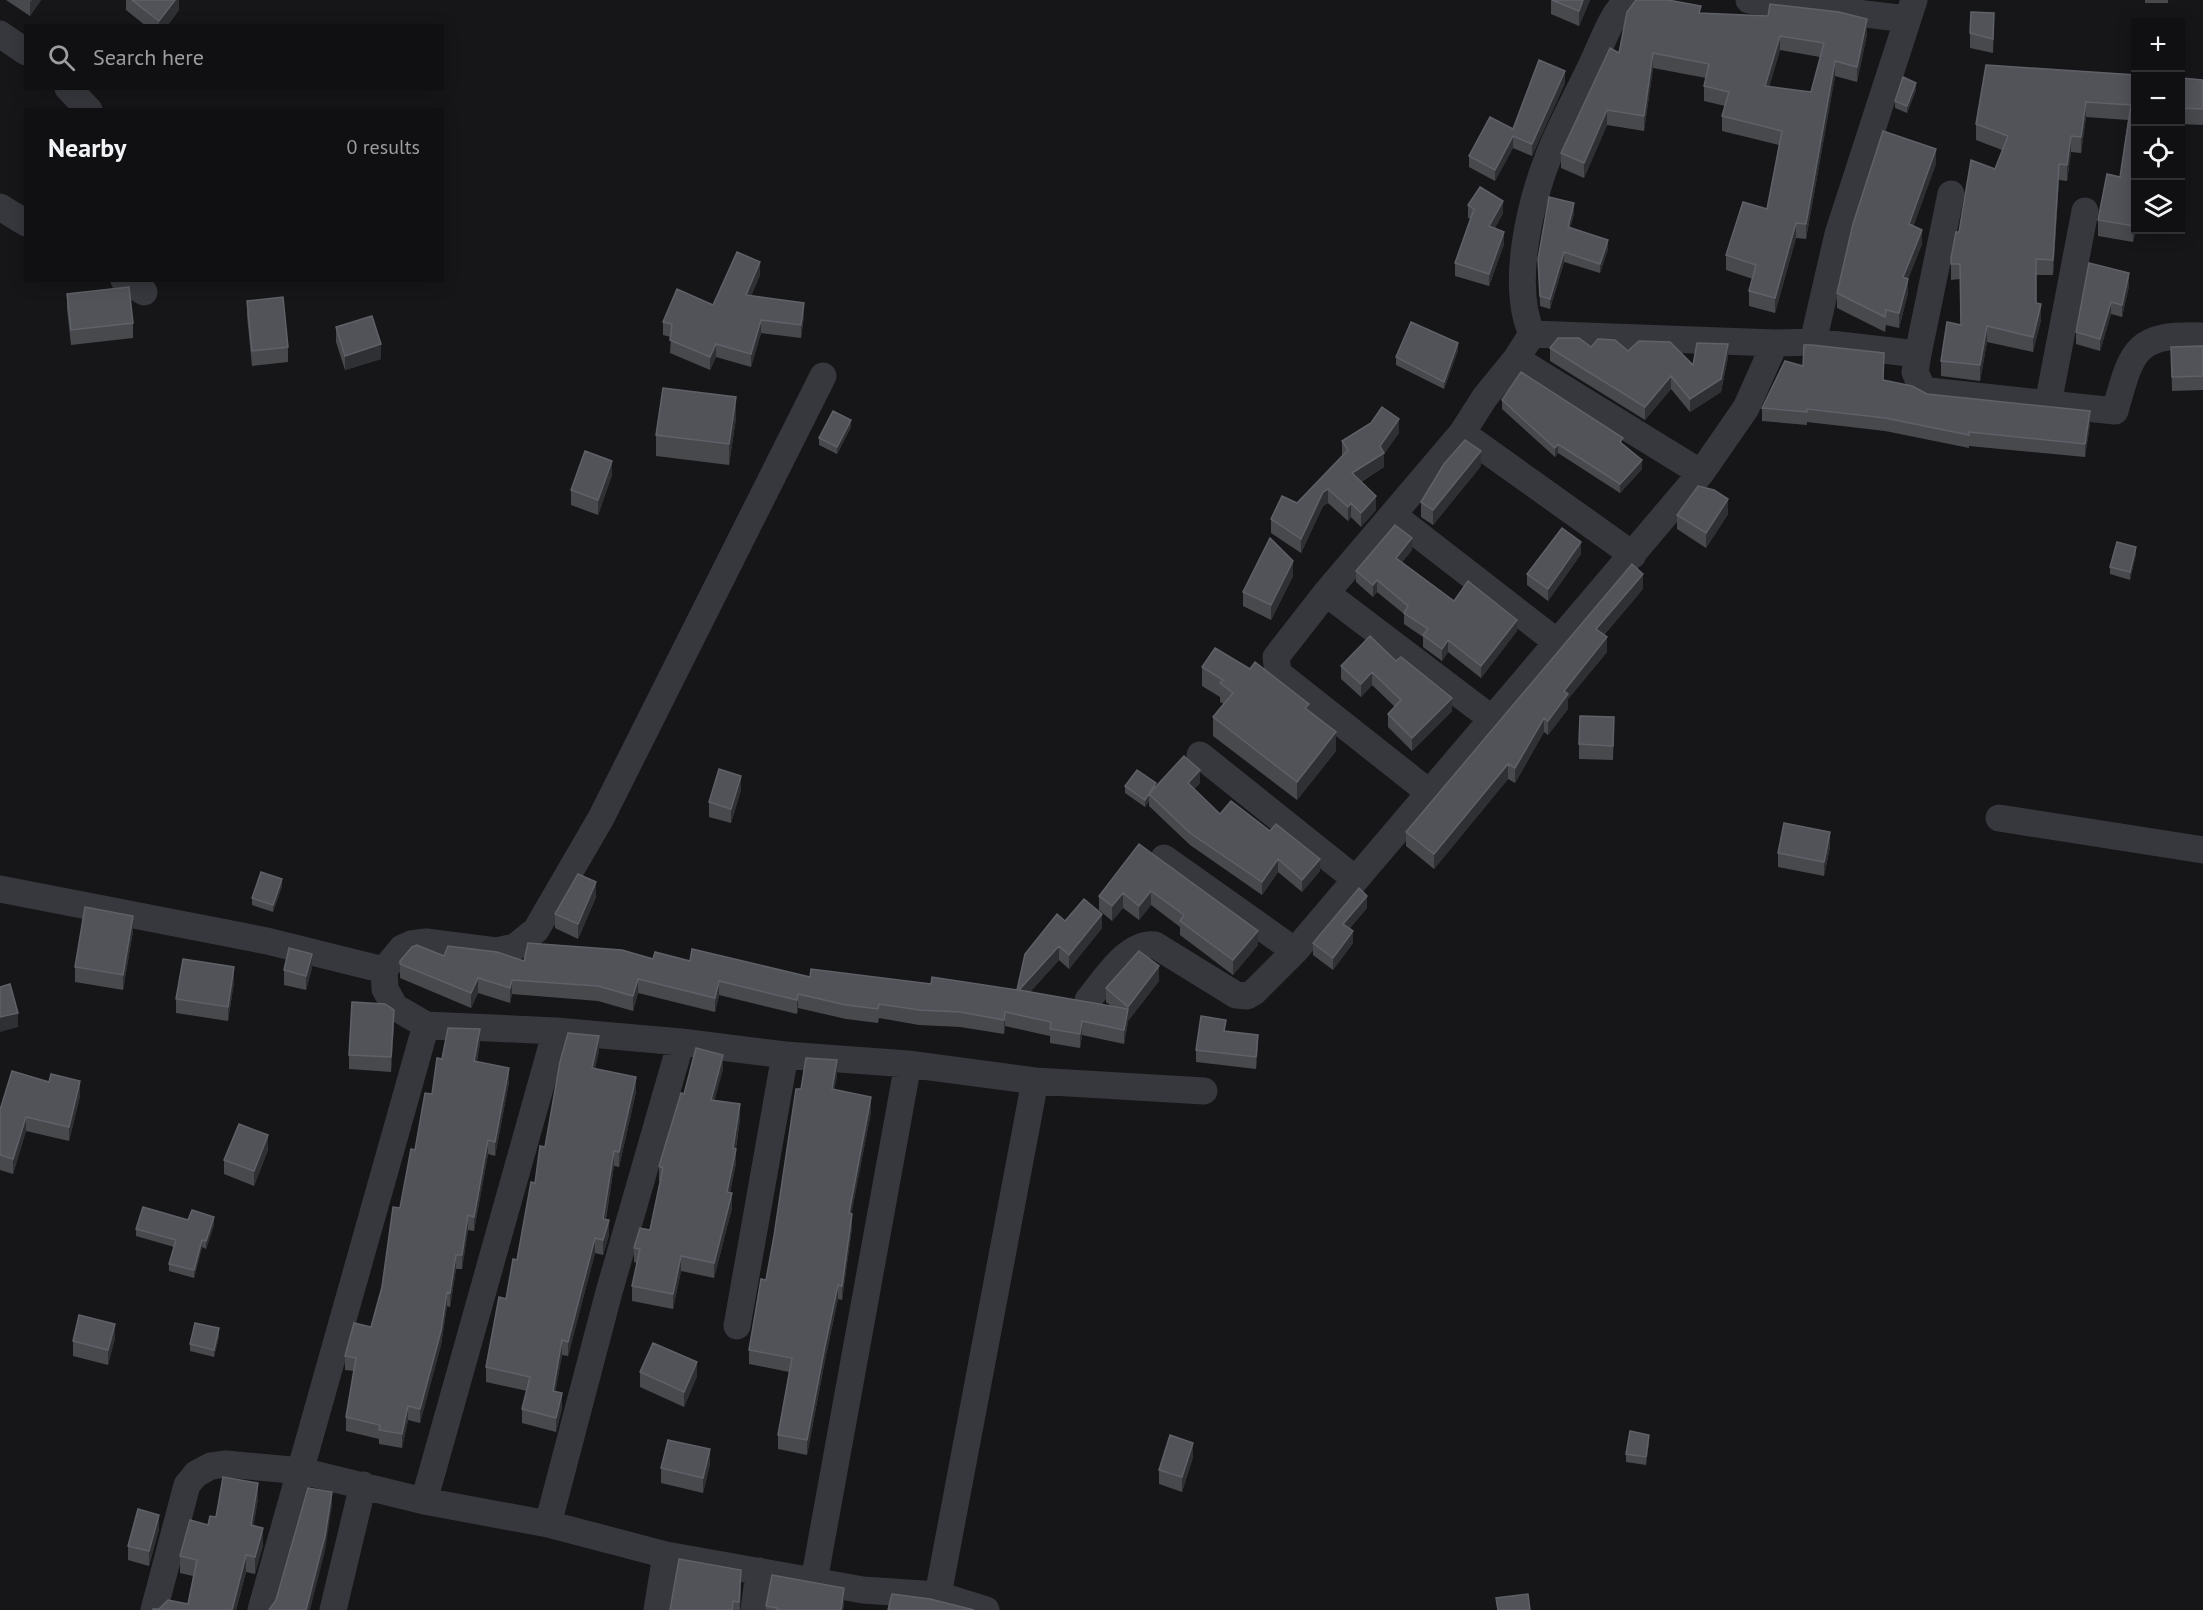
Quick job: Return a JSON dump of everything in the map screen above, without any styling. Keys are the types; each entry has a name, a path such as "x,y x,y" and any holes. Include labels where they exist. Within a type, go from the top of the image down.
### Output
{"street":[{"path":"1532,334 1525,319 1524,279 1528,231 1537,195 1549,155 1612,22 1628,0"},
{"path":"1749,0 1910,10 1838,234 1813,342"},
{"path":"0,34 24,50"},
{"path":"70,90 87,108"},
{"path":"1951,194 1918,354 1917,381 1922,388 1929,391 2115,411 2128,366 2146,343 2176,334 2203,336"},
{"path":"0,207 24,222"},
{"path":"2048,404 2085,211"},
{"path":"1532,334 1775,343 1813,342 1918,354"},
{"path":"1431,794 1278,673 1276,657 1326,593 1462,433 1485,397 1516,359 1532,334"},
{"path":"1088,1000 1129,953 1147,944 1155,945 1236,995 1247,996 1295,951 1431,794 1701,473 1746,408 1775,343"},
{"path":"1516,359 1701,473"},
{"path":"823,376 601,818 536,930 515,946 496,951 426,942 402,948 384,970 386,989 395,1007 426,1025 556,1031 681,1042 785,1055 908,1064 1035,1081 1204,1091"},
{"path":"1462,433 1633,555"},
{"path":"1393,515 1558,643"},
{"path":"1326,593 1492,719"},
{"path":"1200,755 1355,879"},
{"path":"1999,818 2203,850"},
{"path":"1164,858 1295,951"},
{"path":"0,889 267,941 384,970"},
{"path":"261,1610 426,1025"},
{"path":"424,1501 556,1031"},
{"path":"548,1524 609,1292 681,1042"},
{"path":"737,1326 785,1055"},
{"path":"814,1581 908,1064"},
{"path":"939,1595 1035,1081"},
{"path":"154,1610 182,1499 195,1474 211,1466 226,1464 302,1471 424,1501 548,1524 666,1555 814,1581 862,1600 939,1595 977,1609"},
{"path":"333,1610 363,1485"},
{"path":"657,1610 666,1555"},
{"path":"754,1610 759,1571"}],"building":[{"path":"132,0 175,0 159,21"},
{"path":"1552,0 1583,0 1579,11"},
{"path":"1636,0 1668,0 1701,6 1699,13 1768,16 1770,4 1839,12 1867,19 1857,67 1835,61 1806,224 1796,223 1775,298 1749,291 1756,265 1726,255 1743,202 1767,209 1782,131 1722,116 1729,92 1704,86 1709,64 1653,53 1644,116 1607,110 1584,163 1561,153 1610,48 1619,53 1627,12","holes":["1780,36 1824,43 1811,92 1765,86"]},
{"path":"1971,12 1994,13 1993,39 1970,33"},
{"path":"1539,60 1565,71 1532,144 1513,136 1495,170 1469,156 1490,117 1513,129"},
{"path":"1986,65 2131,75 2131,105 2086,102 2081,137 2071,136 2067,165 2059,164 2053,260 2036,259 2036,303 2041,304 2033,337 1987,326 1980,365 1941,361 1947,322 1961,325 1960,264 1951,264 1951,258 1956,232 1959,232 1971,160 1995,169 2008,136 1976,124"},
{"path":"1903,77 1916,83 1907,106 1895,101"},
{"path":"2185,78 2203,80 2203,109 2185,108"},
{"path":"2131,105 2131,226 2098,220 2107,174 2120,177"},
{"path":"1883,131 1936,149 1909,224 1922,230 1903,277 1908,279 1899,313 1886,310 1885,317 1837,293 1853,224"},
{"path":"1480,187 1503,201 1489,226 1504,232 1489,274 1455,263 1474,209 1468,205"},
{"path":"1549,197 1574,203 1568,227 1608,240 1600,264 1564,252 1550,299 1540,296 1538,259"},
{"path":"737,252 760,262 746,295 804,303 801,325 761,320 751,354 716,344 710,357 670,340 672,324 663,322 677,289 713,305"},
{"path":"2089,263 2129,273 2122,305 2111,302 2100,339 2076,332"},
{"path":"129,287 133,323 71,330 67,294"},
{"path":"283,297 288,347 252,351 247,301"},
{"path":"372,316 381,344 345,356 336,327"},
{"path":"1411,322 1458,343 1444,382 1396,357"},
{"path":"1558,338 1579,338 1591,347 1598,339 1615,340 1628,351 1639,341 1670,342 1693,365 1697,343 1728,344 1721,379 1690,399 1671,376 1645,407 1550,348"},
{"path":"1804,345 1884,353 1883,380 1912,386 1927,394 2090,411 2085,444 1969,432 1969,435 1885,418 1807,409 1807,412 1762,408 1785,361 1803,366"},
{"path":"2203,346 2203,376 2172,377 2171,347"},
{"path":"1521,372 1623,438 1620,442 1642,460 1620,484 1558,444 1555,448 1502,400"},
{"path":"663,388 736,397 729,444 656,435"},
{"path":"1382,407 1399,419 1380,446 1384,453 1352,473 1376,496 1361,513 1351,503 1348,507 1328,489 1323,492 1301,539 1271,519 1282,496 1297,503 1348,450 1342,441 1371,423"},
{"path":"833,411 851,420 837,447 819,438"},
{"path":"1465,440 1481,451 1433,510 1421,502 1444,464"},
{"path":"585,451 612,461 598,500 571,490"},
{"path":"1698,486 1714,490 1728,499 1706,533 1677,515"},
{"path":"1395,525 1412,538 1396,558 1454,601 1468,581 1517,620 1481,666 1448,640 1442,649 1423,635 1428,629 1404,613 1408,606 1377,580 1373,585 1356,571"},
{"path":"1562,528 1581,542 1548,589 1527,574"},
{"path":"1270,538 1293,561 1271,605 1243,592"},
{"path":"2117,542 2136,547 2130,572 2110,567"},
{"path":"1632,564 1643,574 1596,629 1607,637 1564,691 1568,694 1548,721 1544,718 1515,768 1508,764 1434,854 1406,832"},
{"path":"1370,636 1396,661 1401,657 1452,698 1412,738 1388,714 1401,700 1372,672 1361,684 1341,666"},
{"path":"1215,648 1250,669 1255,662 1309,704 1305,708 1336,732 1297,782 1213,717 1233,693 1220,683 1223,680 1202,667"},
{"path":"1580,716 1614,717 1613,746 1579,744"},
{"path":"1184,756 1200,770 1188,783 1220,814 1231,801 1270,831 1276,824 1320,859 1302,880 1278,859 1262,882 1190,833 1149,794"},
{"path":"719,769 741,776 731,809 709,802"},
{"path":"1137,770 1156,783 1145,800 1125,786"},
{"path":"1784,823 1830,832 1824,862 1778,853"},
{"path":"1139,844 1258,931 1233,960 1180,921 1184,915 1151,891 1139,906 1123,893 1112,906 1099,896"},
{"path":"261,872 282,879 273,905 252,898"},
{"path":"578,874 596,882 578,924 555,914"},
{"path":"1359,888 1367,896 1343,924 1353,931 1333,958 1313,943"},
{"path":"1084,899 1102,914 1069,955 1059,946 1019,990 1128,1009 1124,1030 1082,1021 1080,1034 1050,1029 1051,1022 1005,1012 1004,1020 960,1012 919,1010 879,1004 878,1009 846,1005 798,994 797,1000 719,981 715,998 638,979 633,996 598,986 512,980 510,988 478,978 471,993 400,964 412,947 417,945 444,956 448,946 497,952 524,961 528,943 622,950 653,959 655,952 690,961 692,949 810,977 811,969 931,984 932,977 1017,990 1025,954 1057,914 1065,921"},
{"path":"85,907 133,916 123,975 75,967"},
{"path":"289,948 312,954 306,976 284,970"},
{"path":"1139,951 1159,966 1128,1007 1106,988"},
{"path":"183,959 234,967 228,1007 176,999"},
{"path":"10,984 18,1013 0,1017 0,987"},
{"path":"352,1002 385,1004 394,1010 391,1057 349,1055"},
{"path":"1201,1016 1226,1020 1224,1031 1258,1035 1256,1057 1196,1050"},
{"path":"448,1028 480,1029 474,1061 509,1068 495,1142 488,1140 474,1217 468,1215 462,1255 456,1255 450,1293 447,1292 441,1331 420,1409 408,1406 402,1434 379,1430 380,1425 346,1417 356,1358 345,1356 354,1323 371,1327 382,1287 393,1207 400,1208 411,1149 415,1150 425,1093 432,1094 437,1058 442,1059"},
{"path":"568,1033 599,1036 592,1068 636,1077 619,1152 614,1151 603,1219 609,1220 603,1240 595,1238 568,1342 562,1340 553,1391 562,1393 556,1418 522,1409 530,1377 486,1367 499,1297 506,1299 513,1259 517,1260 531,1182 535,1183 540,1146 545,1147 560,1062"},
{"path":"696,1048 723,1055 711,1100 740,1104 733,1148 736,1149 727,1192 732,1193 714,1263 681,1256 673,1294 632,1286 640,1249 634,1248 640,1228 650,1230 663,1168 659,1166 681,1093 684,1094"},
{"path":"806,1058 837,1060 832,1089 871,1097 849,1213 852,1214 842,1286 838,1285 807,1440 778,1435 792,1358 749,1350 761,1279 766,1280 774,1236 796,1089 801,1089"},
{"path":"12,1071 49,1082 51,1074 80,1081 69,1127 26,1117 13,1159 0,1155 0,1110"},
{"path":"239,1124 268,1135 254,1171 224,1160"},
{"path":"143,1207 188,1220 192,1210 214,1217 206,1241 202,1240 194,1270 169,1264 176,1240 136,1229"},
{"path":"79,1315 115,1324 108,1350 73,1341"},
{"path":"195,1323 219,1328 214,1350 190,1344"},
{"path":"653,1343 697,1362 684,1392 640,1372"},
{"path":"1630,1431 1649,1435 1646,1457 1626,1454"},
{"path":"1170,1435 1193,1443 1182,1477 1159,1470"},
{"path":"668,1440 710,1449 703,1478 661,1468"},
{"path":"223,1477 258,1483 251,1525 263,1528 255,1557 246,1555 232,1610 153,1610 159,1609 168,1600 188,1604 197,1560 180,1556 190,1520 208,1525 210,1516 216,1517"},
{"path":"308,1488 332,1492 325,1536 306,1610 269,1610 276,1600"},
{"path":"138,1509 159,1515 149,1551 128,1546"},
{"path":"679,1559 741,1570 739,1602 733,1601 732,1610 670,1610"},
{"path":"772,1575 844,1588 841,1610 777,1610 777,1608 766,1606"},
{"path":"892,1594 930,1599 974,1610 888,1610"},
{"path":"1528,1594 1530,1610 1498,1610 1496,1598"}]}
